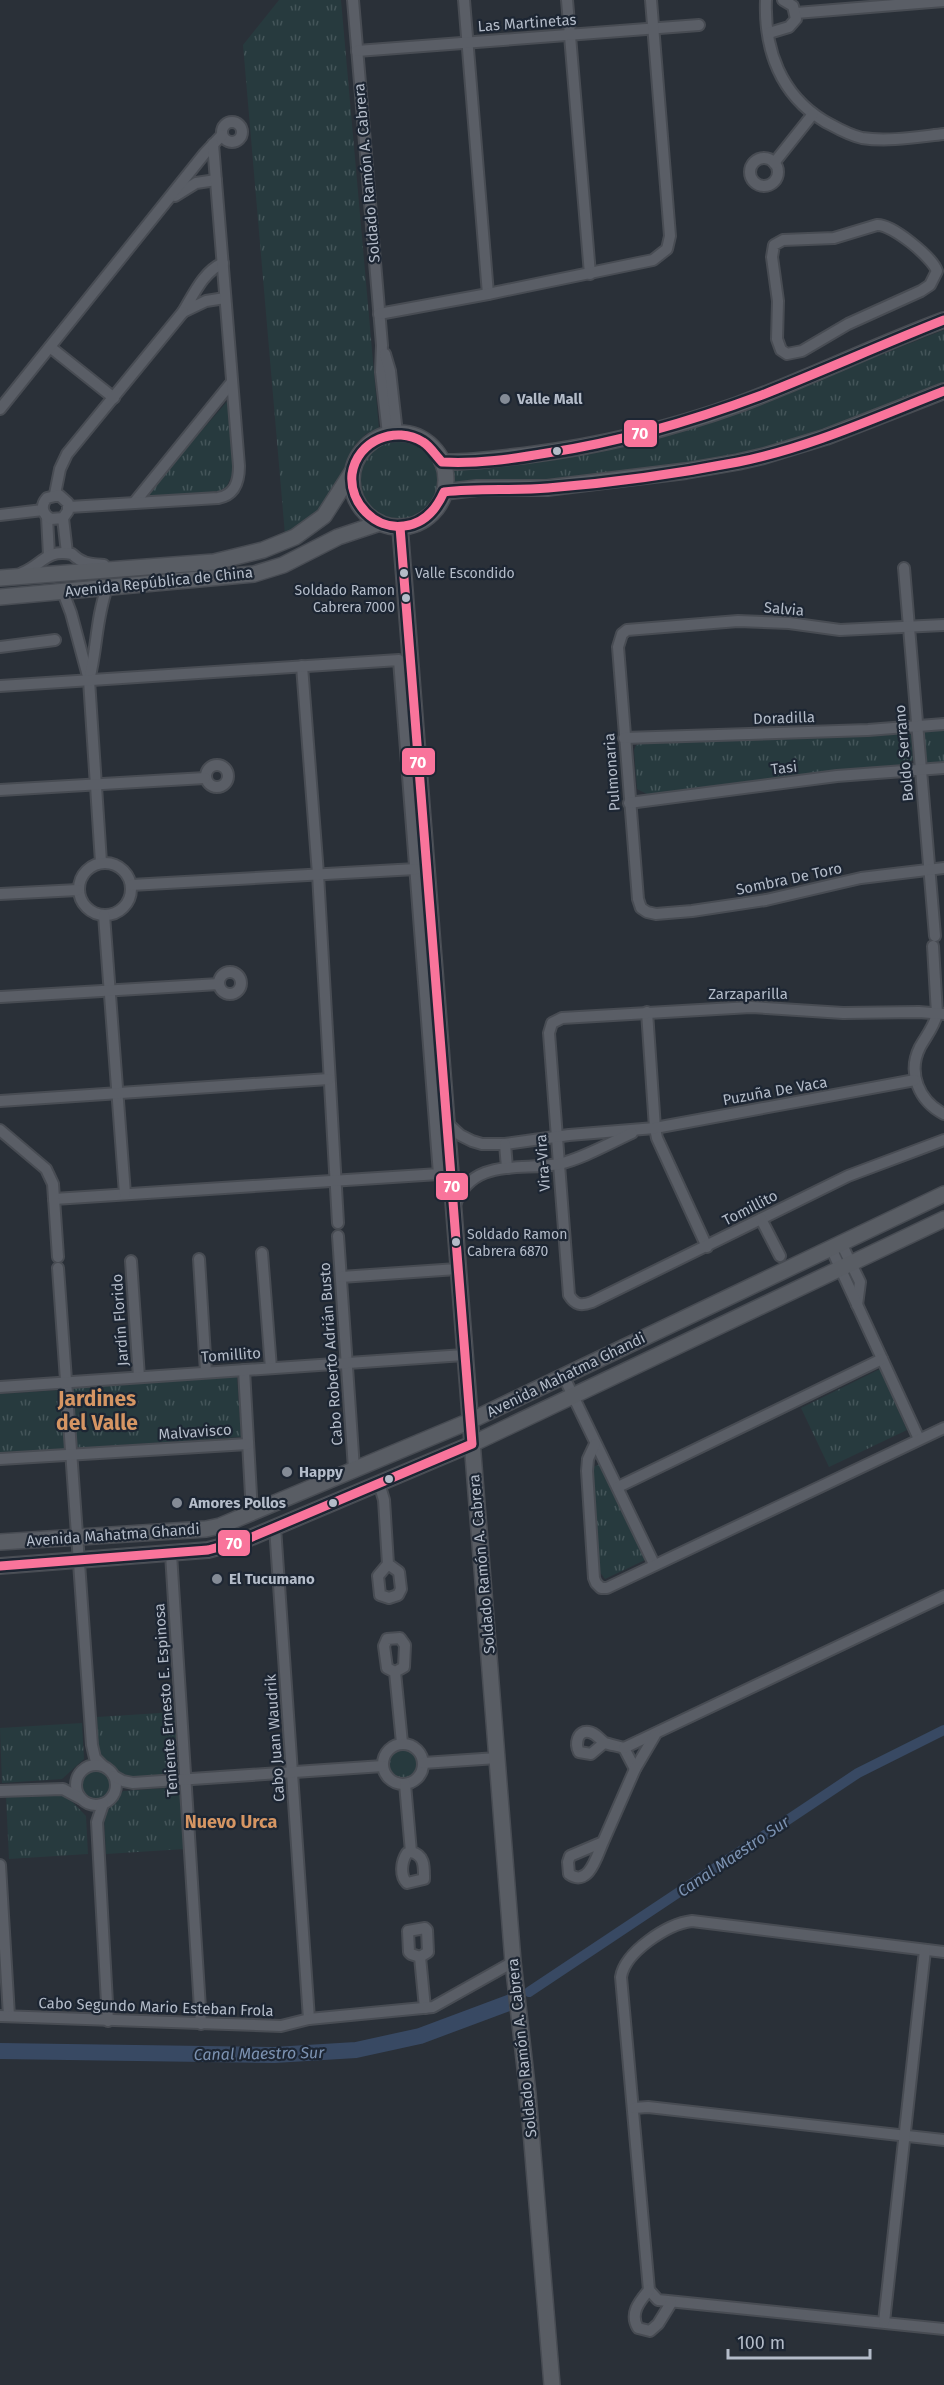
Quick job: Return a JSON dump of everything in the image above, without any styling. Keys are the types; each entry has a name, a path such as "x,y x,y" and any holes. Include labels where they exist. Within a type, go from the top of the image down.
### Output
{"main road":[{"path":"442,462 468,462 550,452 633,436 675,425 747,401 944,320"},
{"path":"444,492 547,488 686,471 755,458 826,436 944,391"},
{"path":"392,433 411,434 424,440 435,449 442,462 446,477 444,492 440,503 423,520 400,527 380,523 370,517 358,502 352,485 352,472 364,448 375,439 392,433"},
{"name":"Avenida República de China","path":"5,578 223,560 263,550 295,537 324,516 352,472"},
{"name":"Avenida República de China","path":"0,597 254,574 283,565 338,537 380,523"},
{"name":"Soldado Ramón A. Cabrera","path":"400,527 513,1962 528,2094 552,2385"},
{"name":"Avenida Mahatma Ghandi","path":"0,1542 212,1528 470,1421 944,1194"},
{"name":"Avenida Mahatma Ghandi","path":"0,1566 171,1554 219,1548 275,1527 472,1444 944,1219"}],"street":[{"name":"Soldado Ramón A. Cabrera","path":"352,0 382,345 381,372 392,433"},
{"path":"464,0 488,294"},
{"path":"567,0 590,274"},
{"path":"378,314 590,274 657,258 670,244 651,0"},
{"path":"766,0 774,62 780,77 797,100 813,114 842,131 861,138 885,139 944,134"},
{"path":"769,33 789,27 794,23 796,13 789,2 783,0"},
{"path":"796,13 944,1"},
{"name":"Las Martinetas","path":"357,51 699,25"},
{"path":"774,163 813,114"},
{"path":"0,408 160,207 222,135"},
{"path":"69,507 218,498 226,496 233,490 239,473 213,144"},
{"path":"160,207 196,183 216,180"},
{"path":"877,225 885,225 927,256 941,271 927,288 848,324 802,351 788,354 778,346 777,292 772,250 778,242 834,238 877,225"},
{"path":"49,555 44,501 54,494 60,469 67,454 183,312 204,278 215,267 223,263"},
{"path":"183,312 206,301 225,298"},
{"name":"Soldado Ramón A. Cabrera","path":"382,345 390,371 393,403 392,433"},
{"path":"50,347 114,398"},
{"path":"134,503 232,382"},
{"path":"54,494 63,496 69,507"},
{"path":"67,553 63,518 69,507"},
{"path":"0,515 45,514 56,520 63,518"},
{"path":"5,578 35,568 49,555 67,553 86,563 144,568"},
{"name":"Boldo Serrano","path":"904,568 941,1014 915,1059 915,1080"},
{"path":"89,680 100,607 108,588"},
{"path":"63,592 89,680 101,862"},
{"name":"Salvia","path":"622,634 634,628 738,621 789,623 840,630 944,625"},
{"name":"Pulmonaria","path":"622,634 618,647 624,738 638,899 641,908"},
{"path":"0,647 56,640"},
{"path":"0,686 399,660 439,1174 54,1199"},
{"path":"302,666 318,874 338,1223"},
{"name":"Doradilla","path":"624,738 868,730 944,724"},
{"name":"Tasi","path":"629,803 837,776 944,768"},
{"path":"0,790 205,778"},
{"path":"101,862 110,863 124,871 131,885 131,894 123,908 117,913 104,915 92,913 85,907 80,900 78,890 81,876 87,869 101,862"},
{"name":"Sombra De Toro","path":"641,908 656,914 713,909 766,900 861,878 944,868"},
{"path":"131,885 416,869"},
{"path":"0,894 78,890"},
{"path":"104,915 125,1194"},
{"path":"0,1002 0,996 219,984"},
{"name":"Zarzaparilla","path":"552,1023 562,1018 765,1006 843,1014 919,1012 941,1014"},
{"path":"647,1012 654,1128 707,1247"},
{"name":"Vira-Vira","path":"552,1023 549,1033 558,1164 567,1288 572,1300"},
{"path":"0,1101 330,1079"},
{"path":"915,1080 927,1101 944,1114"},
{"name":"Puzuña De Vaca","path":"640,1130 915,1080"},
{"path":"446,1121 460,1135 482,1144 505,1144 556,1136 640,1130"},
{"path":"0,1130 46,1169 53,1184 92,1745 95,1758 114,1776 116,1785 114,1793"},
{"path":"453,1211 459,1194 476,1176 484,1172 558,1164 640,1130"},
{"name":"Tomillito","path":"572,1300 584,1305 592,1302 862,1170 944,1140"},
{"path":"505,1144 507,1168"},
{"path":"761,1219 780,1256"},
{"name":"Cabo Roberto Adrián Busto","path":"338,1236 354,1469"},
{"path":"836,1246 845,1265 857,1305 920,1439"},
{"path":"262,1253 271,1368"},
{"path":"199,1259 206,1372"},
{"name":"Jardín Florido","path":"131,1261 139,1377"},
{"path":"341,1277 457,1269"},
{"name":"Tomillito","path":"0,1387 464,1355"},
{"path":"618,1486 882,1359"},
{"path":"244,1370 252,1513"},
{"path":"563,1375 571,1396 618,1486 654,1564"},
{"path":"595,1444 588,1459 587,1471 596,1583 602,1588 607,1588 944,1428"},
{"name":"Malvavisco","path":"0,1460 248,1444"},
{"path":"380,1483 384,1500 388,1564"},
{"name":"Cabo Juan Waudrik","path":"275,1527 309,2019"},
{"name":"Teniente Ernesto E. Espinosa","path":"171,1554 201,2024"},
{"path":"604,1743 624,1748 655,1735 944,1596"},
{"path":"395,1672 402,1743"},
{"path":"603,1842 635,1769 655,1735"},
{"path":"402,1743 414,1747 422,1757 423,1763 420,1775 405,1784 393,1781 384,1772 382,1766 385,1753 402,1743"},
{"path":"54,1788 69,1783 81,1771 90,1757 92,1745"},
{"path":"624,1748 635,1769"},
{"path":"423,1763 497,1758"},
{"path":"102,1765 93,1764 81,1771 76,1787 82,1800 93,1805 103,1804"},
{"path":"97,1822 103,1804 125,1785 133,1783 382,1766"},
{"path":"114,1776 133,1783"},
{"path":"405,1784 411,1852"},
{"path":"0,1791 54,1788 69,1790 93,1811 97,1822 108,2021"},
{"path":"0,1865 4,2016"},
{"path":"944,1952 702,1921 675,1925 661,1933 631,1957 621,1977 649,2290 658,2300 944,2329"},
{"path":"884,2322 925,1950"},
{"path":"420,1957 425,2008"},
{"name":"Cabo Segundo Mario Esteban Frola","path":"4,2016 281,2026 309,2019 425,2008 442,2003 513,1962"},
{"path":"634,2108 648,2107 944,2140"},
{"path":"649,2290 635,2311 634,2323 638,2328 650,2331 654,2328 671,2303"}],"green space":[{"path":"279,0 341,0 379,429 366,434 355,445 338,482 316,513 285,535 243,45"},
{"path":"944,330 944,385 828,429 715,461 543,481 458,484 454,482 451,475 452,470 457,467 499,463 789,391"},
{"path":"230,398 234,470 227,486 220,491 151,497 147,494"},
{"path":"400,441 416,444 430,453 439,467 442,483 439,499 430,513 416,522 400,525 384,522 370,513 361,499 358,483 361,467 370,453 384,444"},
{"path":"944,728 944,763 924,761 921,735 927,730"},
{"path":"907,733 911,735 913,760 905,765 827,771 695,790 647,794 637,789 634,750 636,745 647,742"},
{"path":"880,1369 907,1430 829,1467 801,1408"},
{"path":"237,1377 241,1437 76,1448 72,1388"},
{"path":"61,1390 66,1449 0,1454 0,1394"},
{"path":"600,1464 645,1560 605,1579 599,1571 593,1467"},
{"path":"176,1712 180,1774 121,1777 99,1755 97,1717"},
{"path":"82,1723 84,1759 62,1779 2,1783 0,1728"},
{"path":"403,1744 411,1745 417,1750 422,1756 422,1772 417,1778 411,1783 403,1784 395,1783 389,1778 384,1772 383,1764 384,1756 389,1750 395,1745"},
{"path":"96,1765 110,1771 116,1785 110,1799 96,1805 82,1799 76,1785 82,1771"},
{"path":"181,1787 185,1849 106,1854 104,1816 123,1791"},
{"path":"64,1793 86,1816 88,1854 9,1859 6,1797"}],"waterway":[{"name":"Canal Maestro Sur","path":"529,1992 858,1773 944,1730"},
{"name":"Canal Maestro Sur","path":"0,2051 274,2055 356,2050 420,2036 511,2002"}],"transit line":[{"name":"70","path":"944,320 736,405 656,430 602,443 508,459 442,462 423,442 412,437 401,435 379,439 361,452 355,462 352,485 359,504 374,519 393,526 411,525 428,515 444,492 596,484 738,462 791,449 944,391"},
{"name":"70","path":"0,1566 208,1550 245,1540 472,1444 400,527"}],"place":[{"name":"Valle Mall","path":"505,399"},
{"name":"Valle Escondido","path":"404,573"},
{"name":"Soldado Ramon Cabrera 7000","path":"406,598"},
{"name":"Soldado Ramon Cabrera 6870","path":"456,1242"},
{"name":"Happy","path":"287,1472"},
{"name":"Amores Pollos","path":"177,1503"},
{"name":"El Tucumano","path":"217,1579"}],"district":[{"name":"Jardines del Valle","path":"97,1411"},
{"name":"Nuevo Urca","path":"231,1822"}]}
